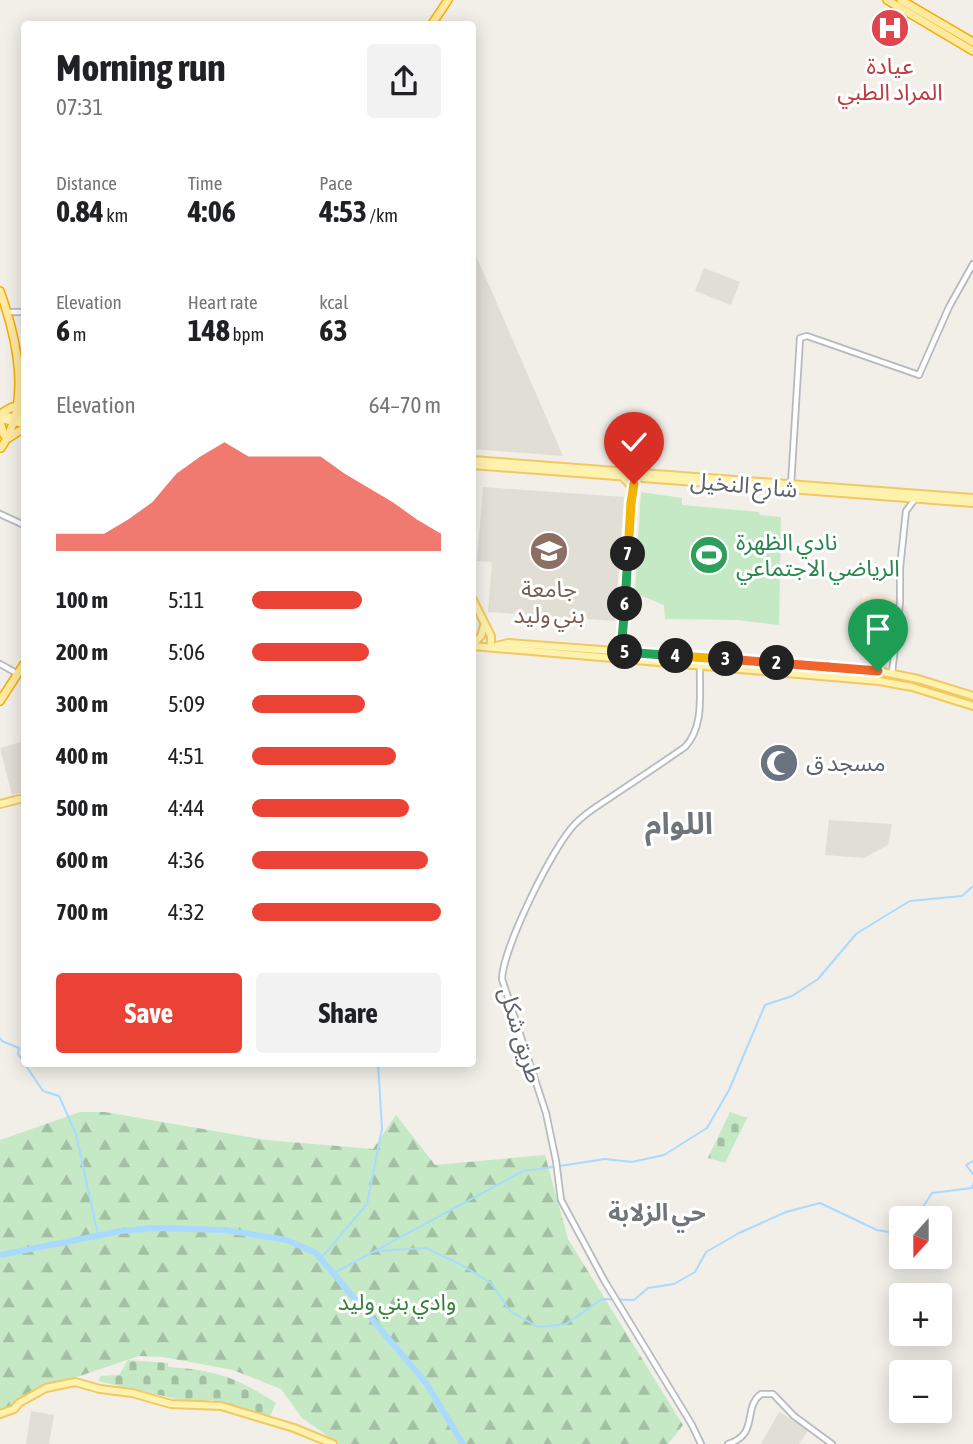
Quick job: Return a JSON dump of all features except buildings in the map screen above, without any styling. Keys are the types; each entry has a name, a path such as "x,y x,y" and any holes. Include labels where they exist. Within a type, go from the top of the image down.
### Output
{"highway":[{"path":"434,21 448,0"},
{"path":"887,0 973,51"},
{"path":"901,0 973,42"},
{"path":"0,291 16,350 15,403 5,418 5,437 1,450"},
{"path":"0,301 14,351 15,403 21,416"},
{"path":"5,418 15,403"},
{"path":"5,437 21,424"},
{"path":"0,701 21,669"}],"main road":[{"path":"791,486 800,338 807,336 919,375 949,307 973,264"},
{"path":"7,312 21,312"},
{"name":"شارع النخيل","path":"476,462 641,477 791,486 898,498 938,497"},
{"name":"شارع النخيل","path":"476,462 973,500"},
{"path":"622,475 631,486"},
{"path":"621,652 632,475"},
{"path":"631,486 641,477"},
{"path":"892,673 906,511 904,503 898,498"},
{"path":"906,511 916,499"},
{"path":"0,514 21,524"},
{"path":"476,607 497,645 505,650 879,681 912,687 973,706"},
{"path":"483,623 497,645"},
{"path":"476,641 481,636 483,623"},
{"path":"489,633 497,645"},
{"path":"476,645 621,652 892,673 973,696"},
{"path":"0,664 18,674"},
{"name":"طريق شكل","path":"700,665 699,721 693,738 685,747 584,816 569,831 522,918 504,962 502,979 545,1113 556,1161 561,1200 604,1280 701,1444"},
{"path":"0,803 21,799"},
{"path":"0,1414 13,1410 19,1403 46,1388 75,1382 172,1404 221,1406 294,1428 332,1444"},
{"path":"728,1444 740,1440 744,1435 750,1424 755,1401 761,1394 766,1393 778,1398 794,1416 832,1444"}],"shaded area":[{"path":"476,256 492,292 563,456 476,449"},
{"path":"704,268 740,282 731,305 695,291"},
{"name":"جامعة بني وليد","path":"483,487 624,497 615,621 488,612 492,562 477,561"},
{"path":"863,594 895,597 892,643 860,641"},
{"path":"21,742 21,793 12,795 0,748"},
{"path":"829,820 892,824 888,845 864,858 825,855"},
{"path":"31,1411 54,1415 49,1444 26,1444"},
{"path":"779,1412 809,1429 799,1444 761,1444"}],"green space":[{"name":"نادي الظهرة الرياضي الاجتماعي","path":"641,492 682,498 682,505 759,512 760,515 781,517 779,625 737,620 665,619 664,605 635,593"},
{"name":"وادي بني وليد","path":"80,1112 105,1112 266,1140 373,1149 396,1115 435,1165 545,1155 568,1239 683,1425 668,1444 339,1444 302,1418 281,1389 233,1370 163,1357 139,1356 56,1384 17,1407 0,1410 0,1140"},
{"path":"730,1112 747,1118 725,1163 708,1158"},
{"path":"128,1360 168,1363 168,1367 225,1376 276,1403 270,1416 212,1400 190,1402 98,1381 101,1376 119,1375"}],"waterway":[{"path":"560,1166 605,1159 632,1162 664,1155 707,1128 729,1090 765,1005 792,996 818,979 856,934 910,901 962,896 973,886"},
{"path":"0,1038 19,1048 18,1054 21,1058"},
{"path":"27,1067 43,1091 59,1096 76,1134 98,1235"},
{"path":"321,1258 367,1204 382,1129 378,1067"},
{"path":"973,1161 966,1165 973,1174"},
{"path":"334,1273 523,1171 554,1167"},
{"path":"924,1206 932,1193 972,1188 973,1184"},
{"path":"375,1251 426,1248 491,1283 510,1311 538,1327 566,1324 602,1299 634,1300 648,1288 674,1284 695,1272 706,1252 739,1233 786,1212 820,1203 877,1230 889,1232"},
{"name":"وادي بني وليد","path":"0,1255 121,1231 154,1228 224,1230 287,1240 316,1253 426,1383 463,1444"}],"place":[{"name":"عيادة المراد الطبي","path":"890,28"},
{"name":"جامعة بني وليد","path":"549,551"},
{"name":"نادي الظهرة الرياضي الاجتماعي","path":"709,555"},
{"name":"مسجد ق","path":"779,763"}],"district":[{"name":"اللوام","path":"679,824"},
{"name":"حي الزلابة","path":"657,1213"}],"route":[{"path":"634,484 631,495 621,652 878,671"}]}
